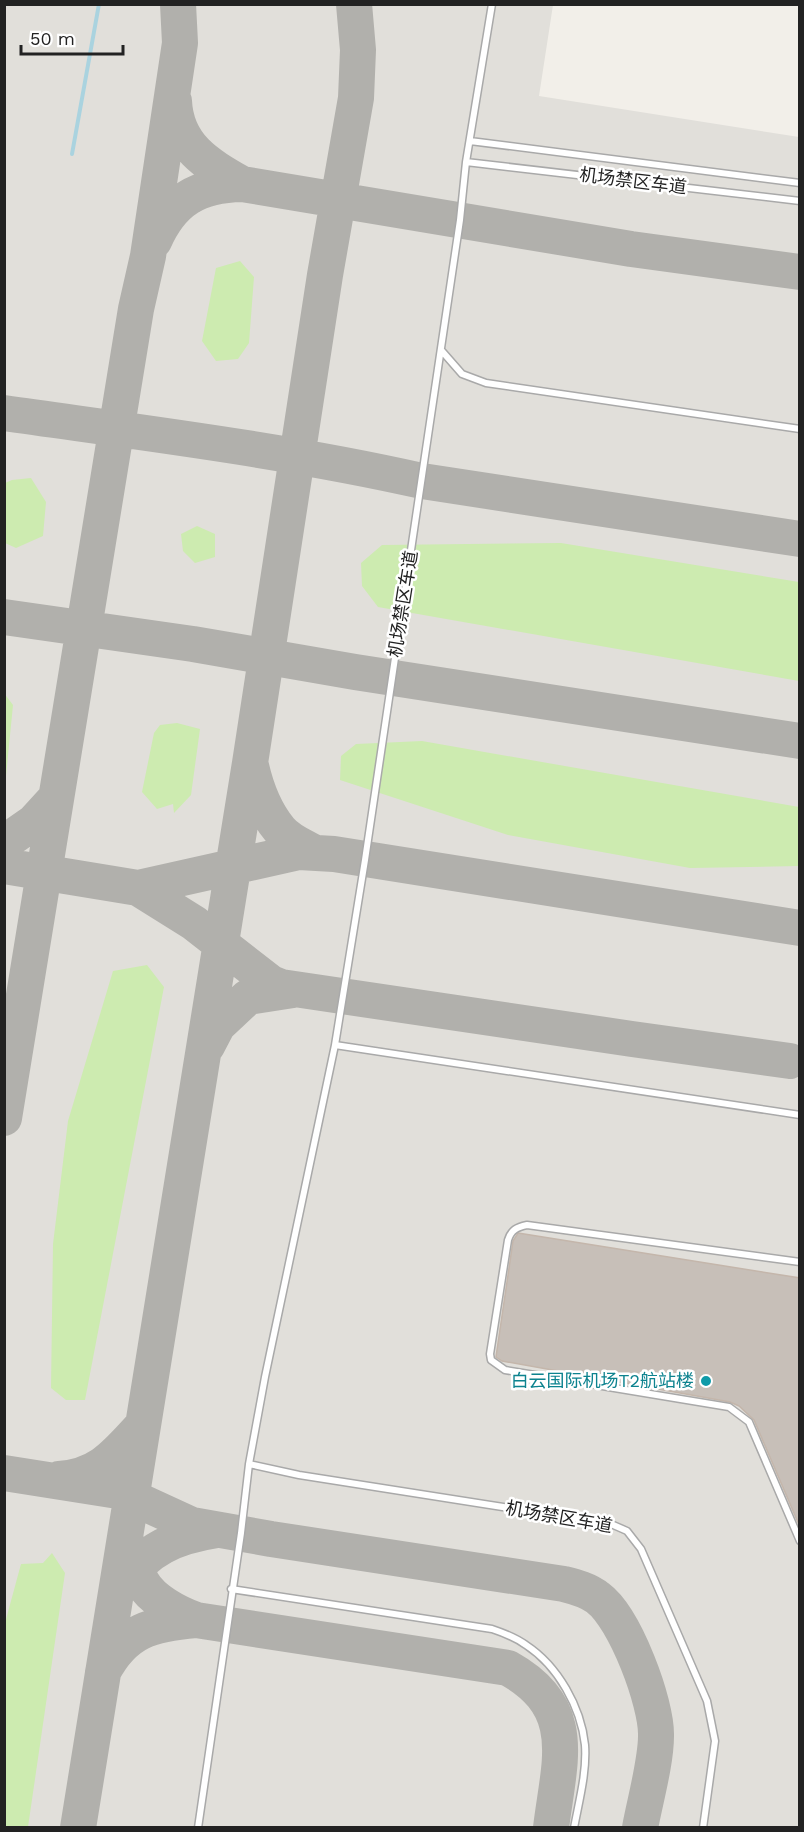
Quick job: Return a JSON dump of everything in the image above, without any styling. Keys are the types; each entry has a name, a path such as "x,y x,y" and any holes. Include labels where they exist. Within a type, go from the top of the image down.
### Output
{"lane":[{"name":"机场禁区车道","path":"198,1827 249,1464 267,1365 335,1045 365,860 460,220 466,162 492,4"},
{"name":"机场禁区车道","path":"470,141 800,183"},
{"name":"机场禁区车道","path":"466,162 800,201"},
{"path":"441,350 462,374 486,383 800,429"},
{"path":"335,1045 800,1115"},
{"path":"800,1262 527,1225 518,1227 510,1233 508,1240 490,1354 491,1360 505,1370 729,1407 748,1422 800,1541"},
{"name":"机场禁区车道","path":"249,1464 299,1475 611,1524 627,1531 641,1549 711,1715 716,1741 703,1827"},
{"path":"231,1589 492,1629 528,1646 558,1677 579,1718 585,1745 585,1765 574,1827"}],"shaded area":[{"path":"5,5 553,5 539,96 799,137 799,1827 5,1828"}],"green space":[{"path":"240,261 254,277 249,343 238,359 216,361 202,341 216,268"},
{"path":"31,478 46,502 43,536 16,548 5,543 5,483"},
{"path":"197,526 215,534 215,557 195,563 183,551 181,534"},
{"path":"561,543 799,582 799,681 378,607 362,586 361,563 382,545"},
{"path":"4,693 13,705 6,776 5,776"},
{"path":"177,723 200,729 191,795 174,813 173,804 157,809 142,792 154,733 160,725"},
{"path":"422,741 799,807 799,866 690,868 508,835 340,780 341,756 356,744"},
{"path":"147,965 164,987 85,1400 66,1400 51,1388 53,1244 68,1121 113,971"},
{"path":"52,1553 65,1573 28,1827 5,1827 5,1623 21,1564 43,1563"}],"building":[{"name":"白云国际机场T2航站楼","path":"518,1233 800,1278 800,1527 754,1420 739,1406 730,1402 502,1361 496,1357 513,1241"}],"waterway":[{"path":"72,154 99,4"}],"taxiway":[{"path":"4,1118 136,309 148,256 180,43 178,4"},
{"path":"78,1828 250,763 325,275 356,98 358,50 354,4"},
{"path":"174,101 176,117 187,142 206,161 242,184"},
{"path":"154,241 169,215 188,198 212,188 242,184 631,249 800,272"},
{"path":"4,413 266,451 422,481 800,539"},
{"path":"4,617 193,644 355,672 800,741"},
{"path":"251,766 262,800 280,830 296,843 315,853"},
{"path":"4,843 34,822 55,799"},
{"path":"4,866 138,888 299,852 334,854 800,928"},
{"path":"138,888 194,923 271,983 281,987 790,1061"},
{"path":"207,1046 218,1025 248,997 293,990"},
{"path":"59,1479 86,1473 106,1462 142,1426"},
{"path":"4,1473 118,1491 192,1525 564,1584 590,1593 608,1608 619,1623 638,1662 655,1721 656,1746 640,1828"},
{"path":"124,1585 141,1562 151,1553 189,1536 217,1530"},
{"path":"125,1538 137,1572 146,1589 166,1605 196,1620 508,1668 531,1684 546,1700 555,1719 560,1738 560,1758 551,1828"},
{"path":"103,1672 130,1638 153,1627 196,1620"}],"place":[{"name":"白云国际机场T2航站楼","path":"706,1381"}]}
